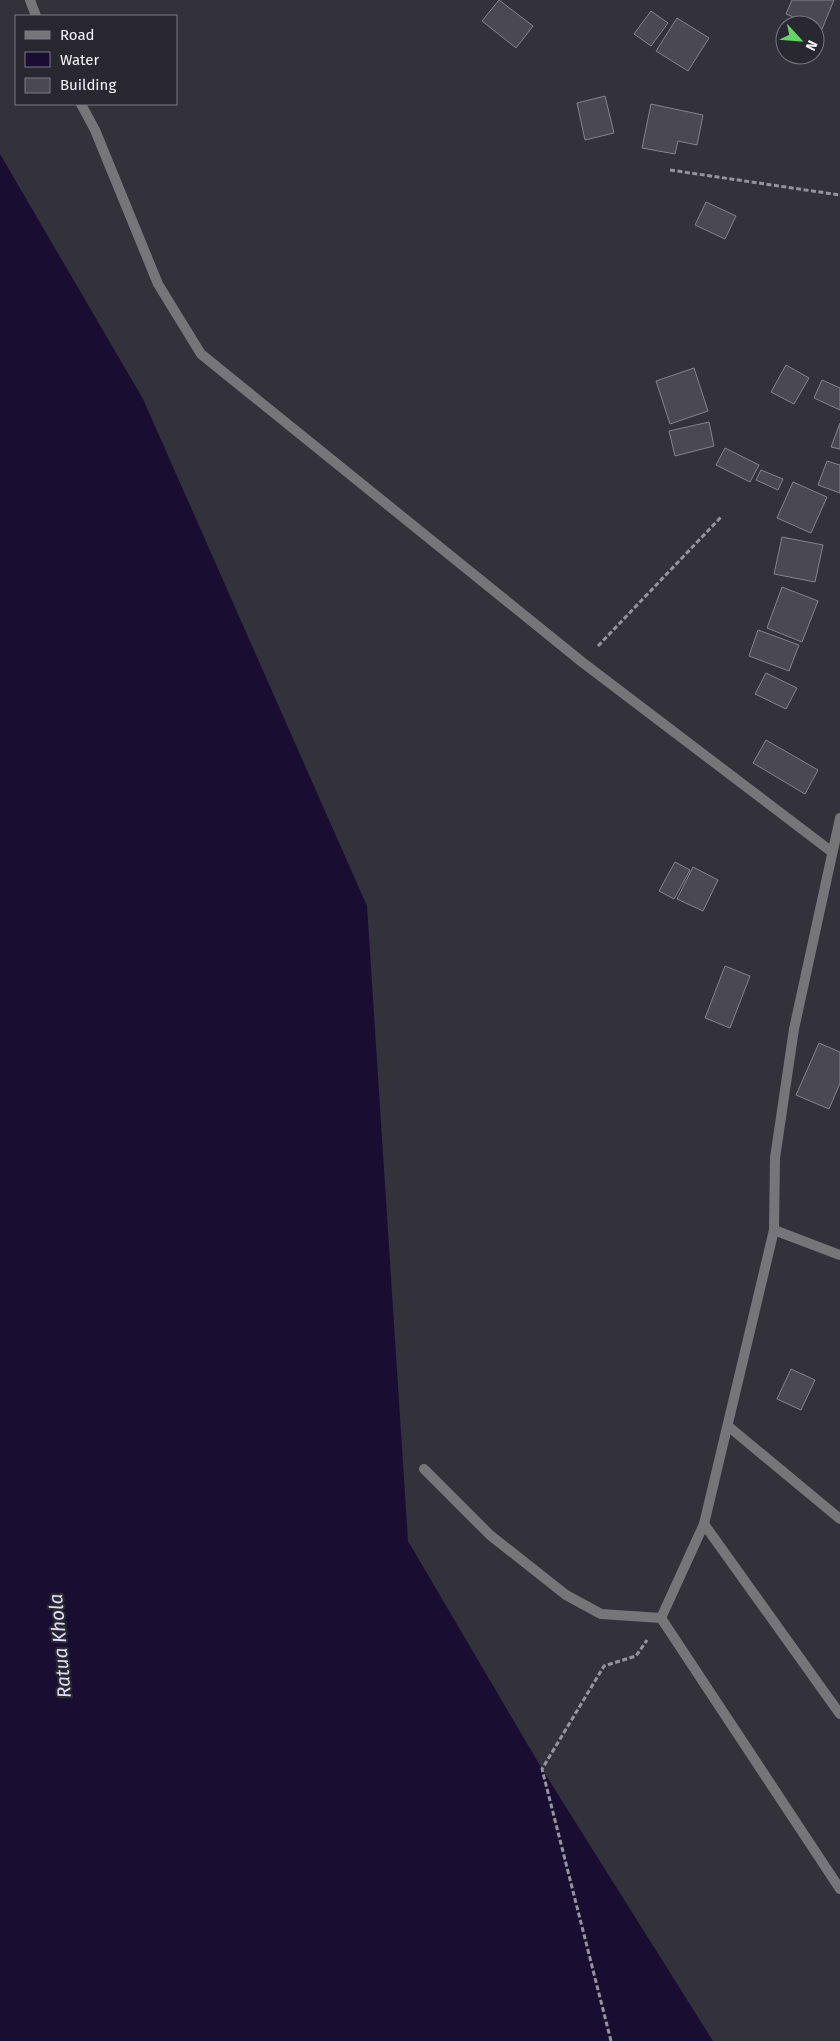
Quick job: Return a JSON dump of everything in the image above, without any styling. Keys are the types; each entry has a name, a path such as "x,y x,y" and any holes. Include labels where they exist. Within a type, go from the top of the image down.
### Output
{"street":[{"path":"30,0 36,15"},
{"path":"82,105 95,130 158,284 201,354 582,662 832,852"},
{"path":"661,1618 704,1524 774,1230 776,1158 794,1029 840,818"},
{"path":"774,1230 840,1255"},
{"path":"728,1426 840,1519"},
{"path":"424,1469 490,1536 566,1595 602,1614 661,1618"},
{"path":"704,1524 840,1714"},
{"path":"661,1618 840,1889"}],"path":[{"path":"670,170 840,195"},
{"path":"582,662 722,516"},
{"path":"611,2041 542,1769 604,1666 636,1656 661,1618"}],"water":[{"name":"Ratua Khola","path":"0,154 143,399 367,906 408,1541 542,1769 713,2041 0,2041"}],"building":[{"path":"499,0 533,26 516,48 482,21"},
{"path":"792,0 834,0 825,22 825,15 786,14"},
{"path":"651,11 668,23 651,46 634,34"},
{"path":"677,18 709,38 688,71 656,51"},
{"path":"605,96 614,133 585,140 577,103"},
{"path":"651,104 703,115 697,145 678,141 675,154 642,148"},
{"path":"706,202 736,216 725,239 695,225"},
{"path":"786,365 809,378 794,404 771,392"},
{"path":"694,368 708,411 670,424 656,381"},
{"path":"822,380 840,388 840,410 814,398"},
{"path":"709,422 714,446 675,456 669,431"},
{"path":"840,423 840,449 831,447"},
{"path":"725,448 759,465 750,482 716,465"},
{"path":"827,461 840,465 840,493 818,485"},
{"path":"761,470 783,479 778,490 756,480"},
{"path":"793,482 827,497 811,533 777,518"},
{"path":"782,537 823,545 815,582 774,574"},
{"path":"782,587 818,601 802,642 767,628"},
{"path":"758,630 799,645 789,671 749,656"},
{"path":"766,673 797,688 786,709 755,694"},
{"path":"766,740 818,770 805,794 753,763"},
{"path":"675,862 690,870 674,899 659,891"},
{"path":"693,867 718,880 703,911 677,899"},
{"path":"725,966 750,976 730,1028 705,1018"},
{"path":"819,1043 840,1052 840,1083 829,1109 796,1095"},
{"path":"791,1369 815,1380 801,1410 777,1399"}]}
